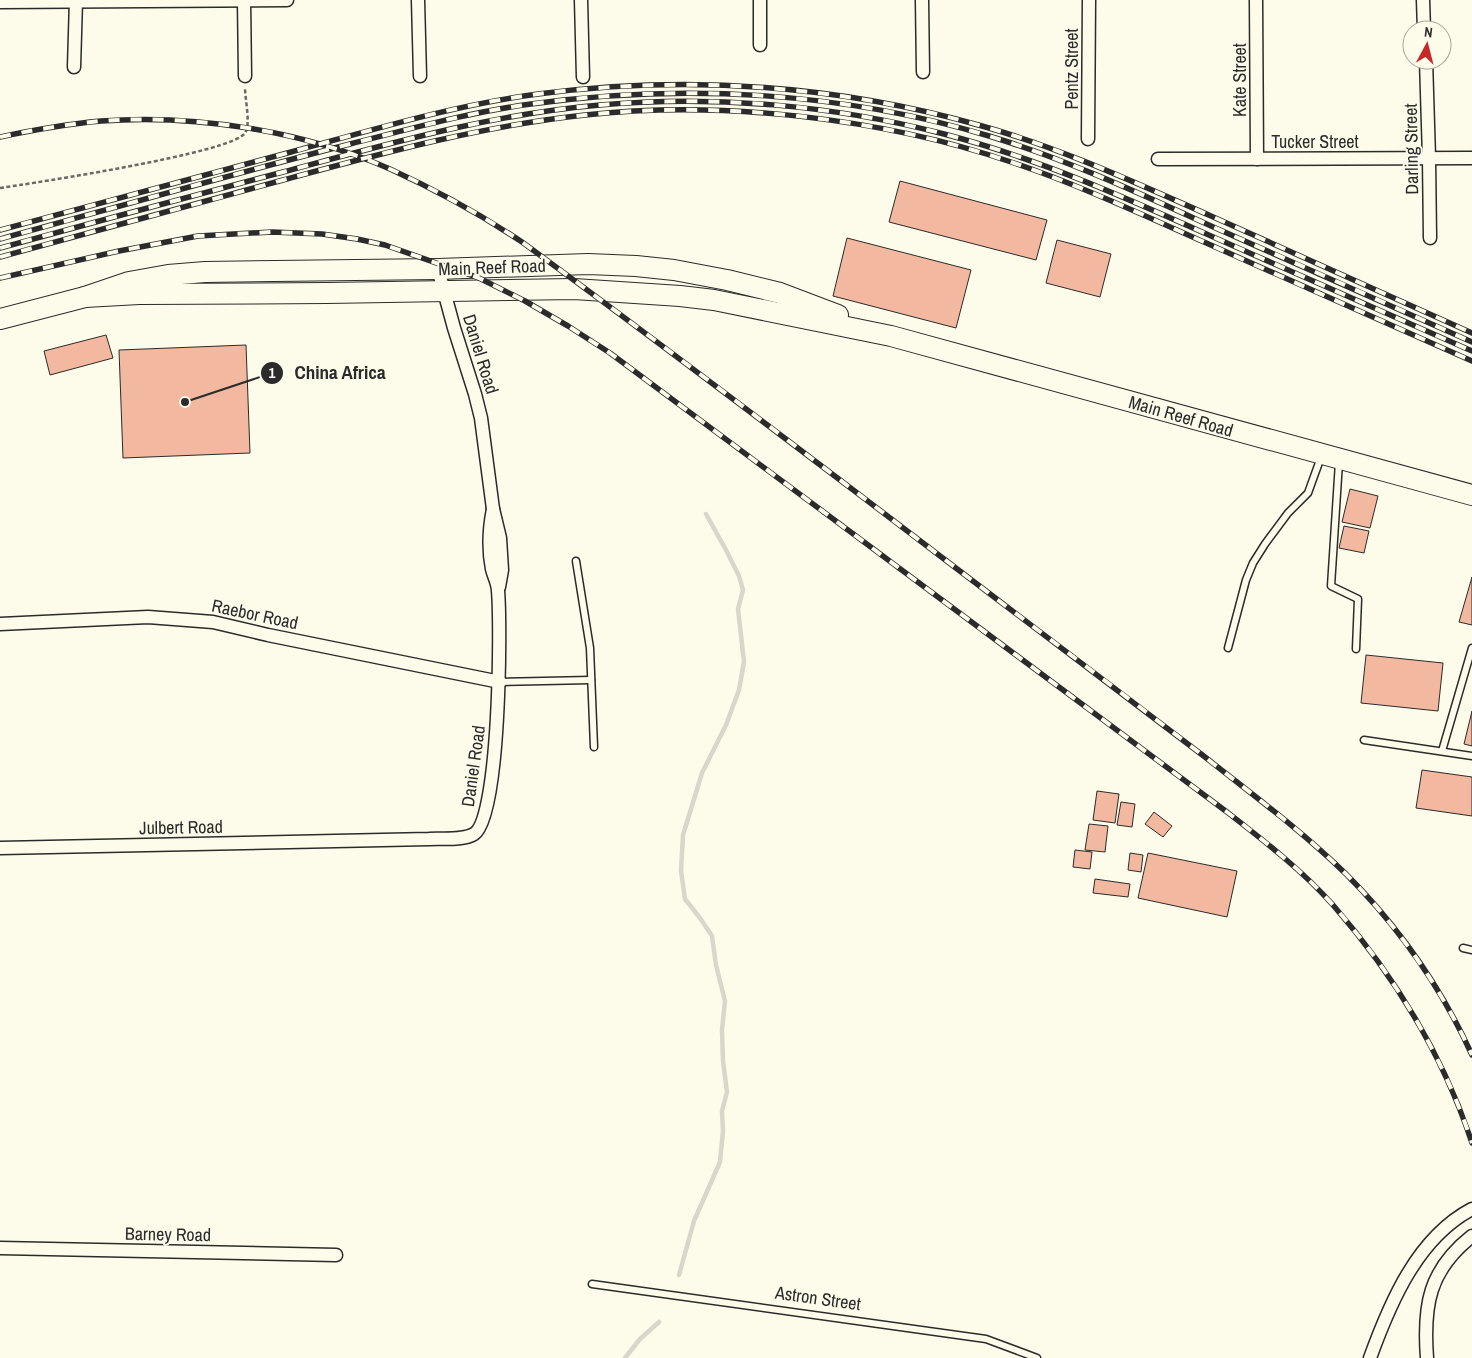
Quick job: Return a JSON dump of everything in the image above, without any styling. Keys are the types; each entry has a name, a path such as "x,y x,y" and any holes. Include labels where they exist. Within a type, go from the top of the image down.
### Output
{"main road":[{"name":"Main Reef Road","path":"0,319 85,297 129,282 168,275 205,272 438,269 588,264 636,266 683,272 780,293 891,336"},
{"path":"524,267 529,290"},
{"name":"Main Reef Road","path":"85,297 139,294 317,294 574,289 680,296 739,305 891,336 1472,495"}],"street":[{"path":"244,0 245,76"},
{"path":"0,2 287,0"},
{"path":"418,0 420,76"},
{"path":"581,0 583,77"},
{"path":"760,0 760,45"},
{"path":"922,0 923,72"},
{"name":"Pentz Street","path":"1088,139 1089,0"},
{"name":"Kate Street","path":"1256,0 1257,159"},
{"path":"1423,0 1424,20"},
{"path":"74,67 76,1"},
{"name":"Darling Street","path":"1426,70 1430,238"},
{"name":"Tucker Street","path":"1158,159 1472,158"},
{"name":"Daniel Road","path":"362,841 461,837 473,834 482,821 490,783 500,682 498,589 502,570 500,538 493,509 481,418 438,269"},
{"name":"Raebor Road","path":"0,624 148,617 213,622 500,682"},
{"name":"Julbert Road","path":"0,848 362,841"},
{"path":"1370,1358 1402,1281 1419,1256 1439,1234 1470,1210"},
{"path":"1427,1358 1425,1334 1428,1303 1432,1290 1446,1261 1458,1247 1472,1236"},
{"name":"Barney Road","path":"0,1248 336,1255"}],"lane":[{"path":"1228,648 1246,580 1253,564 1264,544 1288,512 1308,494 1331,456"},
{"path":"1331,456 1331,586 1358,599 1356,649"},
{"path":"576,561 588,634 594,747"},
{"path":"1442,751 1472,648"},
{"path":"500,682 591,680"},
{"path":"1364,740 1472,756"},
{"path":"1463,948 1472,950"},
{"name":"Astron Street","path":"592,1284 986,1339 1035,1358"}],"path":[{"path":"0,188 159,160 208,149 235,140 245,134 248,125 245,76"}],"building":[{"path":"900,181 1047,220 1036,260 889,222"},
{"path":"847,238 971,270 956,328 833,296"},
{"path":"1057,240 1111,254 1100,297 1046,283"},
{"path":"106,335 113,358 50,375 44,351"},
{"path":"246,345 250,453 123,458 119,350"},
{"path":"1350,489 1378,496 1370,528 1342,522"},
{"path":"1344,526 1369,531 1364,553 1339,548"},
{"path":"1472,577 1472,625 1459,622"},
{"path":"1366,655 1443,663 1438,711 1361,703"},
{"path":"1472,711 1472,746 1464,744"},
{"path":"1422,770 1472,777 1472,816 1416,808"},
{"path":"1097,791 1119,794 1115,823 1093,820"},
{"path":"1121,802 1135,804 1132,827 1117,825"},
{"path":"1154,812 1172,826 1163,837 1145,824"},
{"path":"1089,824 1108,826 1105,852 1085,850"},
{"path":"1075,850 1092,852 1090,869 1073,867"},
{"path":"1130,853 1143,855 1141,872 1128,870"},
{"path":"1148,853 1237,871 1227,917 1138,898"},
{"path":"1095,879 1130,884 1128,897 1093,893"}],"waterway":[{"path":"679,1275 694,1221 720,1162 723,1131 722,1111 727,1092 722,1030 725,1001 716,965 712,936 685,899 681,871 683,835 702,773 726,725 739,690 744,662 738,609 743,590 739,576 706,514"},
{"path":"625,1358 640,1339 659,1322"}],"railway":[{"path":"0,230 413,119 507,99 594,88 650,85 762,88 818,93 928,112 982,126 1041,145 1155,191 1472,333"},
{"path":"0,239 306,155 463,116 531,104 646,94 704,93 762,96 820,101 877,109 934,121 1018,145 1129,189 1472,342"},
{"path":"0,248 440,131 520,115 560,109 643,102 730,102 773,105 816,109 902,124 944,134 1013,155 1113,193 1472,351"},
{"path":"0,257 358,160 470,133 546,120 637,111 746,112 801,116 909,134 1011,162 1109,200 1472,361"},
{"path":"0,137 76,124 137,119 174,120 248,128 322,144 390,169 458,203 490,222 522,242 701,375 1205,757 1295,828 1346,874 1401,937 1433,982 1472,1055"},
{"path":"0,278 119,251 198,236 272,232 322,234 385,245 479,278 525,301 568,326 610,353 1227,812 1296,868 1333,905 1355,932 1376,959 1415,1017 1447,1079 1472,1143"}],"place":[{"name":"China Africa","path":"185,402"}]}
